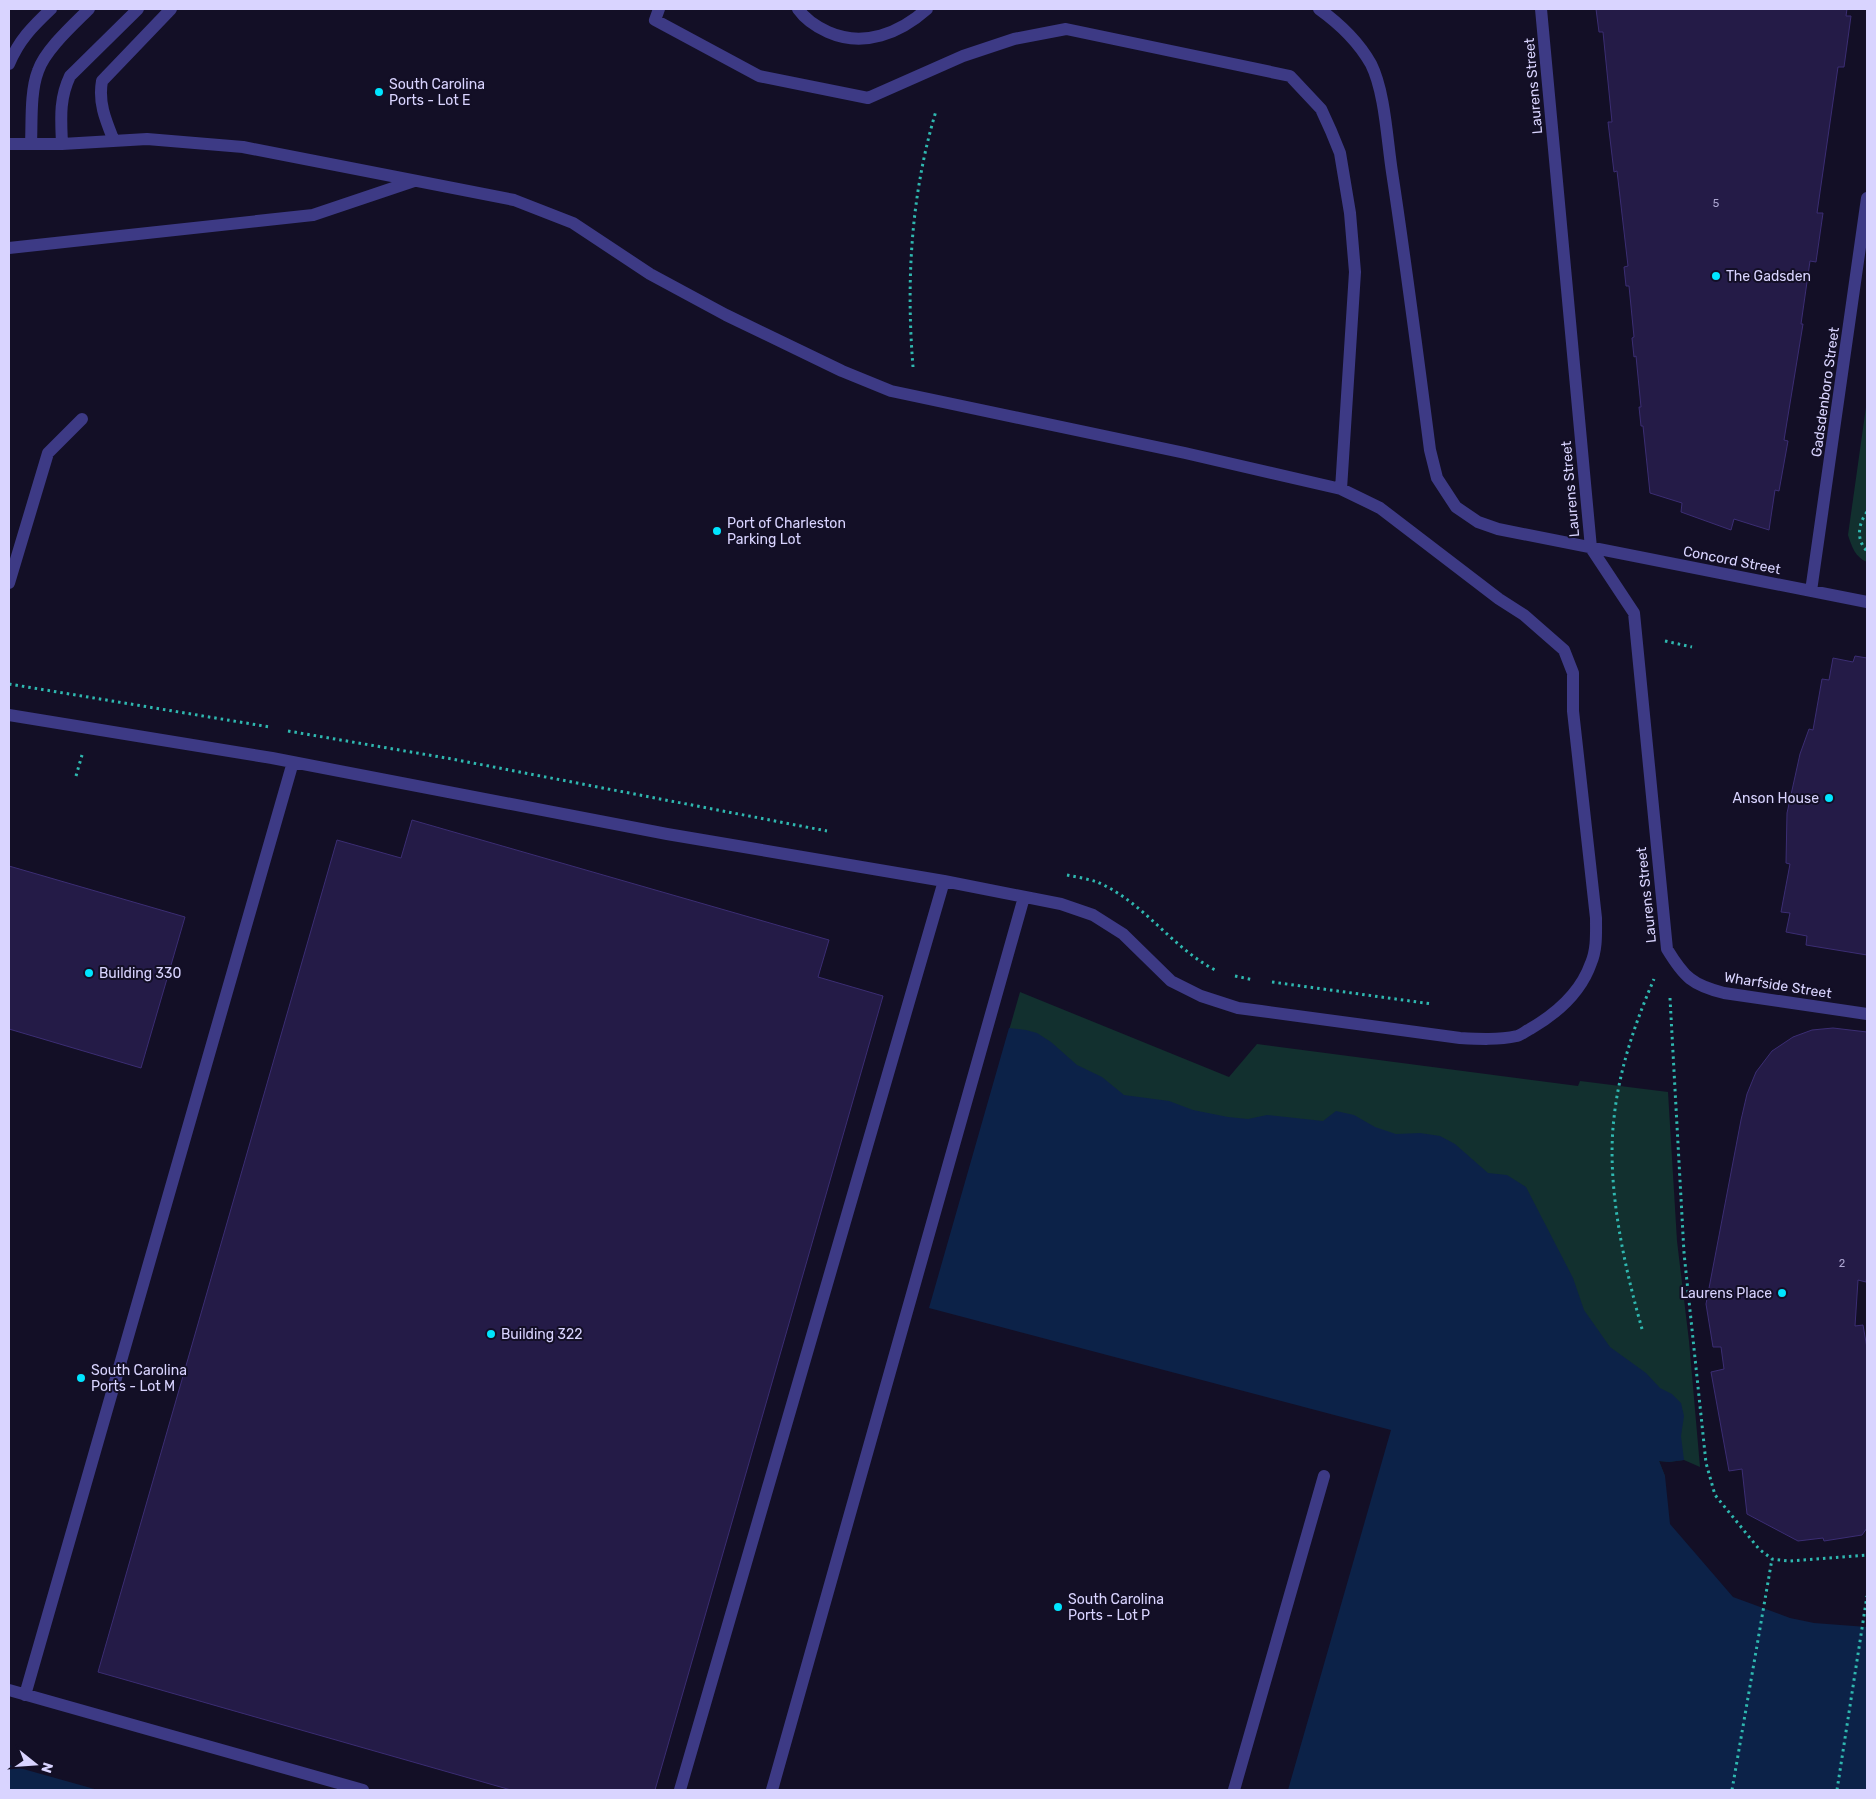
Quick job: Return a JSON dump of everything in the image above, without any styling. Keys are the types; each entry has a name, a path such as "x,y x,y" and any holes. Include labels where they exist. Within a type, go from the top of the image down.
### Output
{"street":[{"path":"9,64 28,31 51,9"},
{"path":"31,144 34,87 38,70 61,38 89,9"},
{"path":"62,144 61,108 63,90 70,76 138,9"},
{"path":"114,141 101,106 102,82 171,9"},
{"path":"659,9 655,20 759,76 868,98 963,56 1014,39 1066,29 1290,76 1321,109 1328,124 1340,153 1350,213 1355,272 1341,489"},
{"path":"798,9 819,28 839,37 857,40 879,37 900,29 927,9"},
{"name":"Concord Street","path":"1319,9 1338,23 1358,43 1371,65 1380,88 1430,450 1436,478 1456,507 1478,522 1498,529 1867,602"},
{"name":"Laurens Street","path":"1540,9 1591,548 1634,613 1667,948 1676,965 1687,978"},
{"path":"9,144 62,144 147,139 243,147 514,200 573,223 650,274 726,315 842,372 891,391 1341,489 1380,508 1499,599 1524,615 1564,650 1573,673 1573,711 1596,918 1596,942 1592,963 1583,981 1565,1004 1543,1022 1519,1036 1492,1039 1460,1038 1238,1008 1201,996 1171,981 1123,934 1093,915 1061,904 944,881 676,835 293,762 9,715"},
{"path":"9,248 313,215 415,181"},
{"name":"Gadsdenboro Street","path":"1811,591 1867,198"},
{"path":"9,583 48,453 82,419"},
{"path":"25,1695 293,762"},
{"path":"680,1790 944,881"},
{"path":"772,1790 1024,896"},
{"name":"Wharfside Street","path":"1687,978 1705,988 1724,993 1867,1014"},
{"path":"1234,1790 1324,1476"},
{"path":"9,1690 363,1790"}],"path":[{"path":"916,396 910,323 911,248 921,175 936,110"},
{"path":"1867,512 1861,521 1859,531 1860,540 1867,551"},
{"path":"1665,641 1692,647"},
{"path":"1642,1329 1620,1237 1614,1186 1614,1117 1625,1064 1639,1012 1667,948"},
{"path":"1676,965 1669,1000 1684,1253 1706,1464 1715,1495 1759,1549 1772,1559 1789,1560 1867,1555"},
{"path":"1732,1790 1772,1559"},
{"path":"1838,1790 1867,1596"}],"green space":[{"path":"1867,400 1867,562 1857,554 1848,535"},
{"path":"1020,992 1229,1077 1257,1044 1578,1086 1580,1081 1668,1092 1677,1241 1689,1341 1700,1467 1684,1460 1659,1461 1665,1476 990,1097"}],"water":[{"path":"1009,1028 1037,1033 1051,1042 1077,1065 1102,1077 1124,1095 1169,1101 1193,1110 1248,1119 1267,1115 1323,1121 1336,1111 1354,1115 1375,1127 1396,1134 1420,1133 1440,1136 1455,1144 1488,1173 1507,1175 1526,1187 1573,1278 1584,1310 1610,1347 1646,1373 1660,1388 1672,1394 1681,1403 1684,1416 1681,1436 1684,1460 1659,1461 1665,1476 1670,1524 1733,1597 1790,1618 1814,1623 1867,1627 1867,1790 1288,1790 1391,1430 929,1308"},
{"path":"9,1765 98,1790 9,1790"}],"building":[{"name":"The Gadsden","path":"1596,9 1847,9 1846,16 1851,16 1844,67 1838,67 1817,213 1823,213 1816,262 1810,261 1801,324 1803,324 1784,440 1788,441 1779,491 1775,490 1769,530 1734,519 1731,530 1681,512 1682,503 1650,493 1643,426 1641,426 1639,407 1641,407 1636,356 1634,357 1632,338 1634,337 1629,286 1626,286 1624,267 1628,266 1617,171 1614,172 1608,122 1612,122 1603,32 1599,32"},
{"name":"Anson House","path":"1855,656 1867,658 1867,955 1806,945 1807,936 1786,932 1790,913 1781,912 1790,864 1786,863 1787,813 1800,754 1809,729 1813,730 1822,679 1829,680 1833,658 1853,662"},
{"name":"Building 322","path":"412,820 829,940 818,977 883,996 655,1790 511,1790 98,1672 337,840 401,858"},
{"name":"Building 330","path":"9,866 185,917 141,1068 9,1029"},
{"name":"Laurens Place","path":"1833,1028 1867,1032 1867,1275 1866,1282 1858,1280 1855,1326 1863,1325 1867,1348 1867,1528 1862,1535 1824,1541 1823,1538 1798,1541 1747,1514 1742,1469 1729,1471 1711,1372 1724,1369 1721,1347 1713,1347 1706,1304 1741,1120 1747,1094 1756,1072 1772,1051 1793,1037 1812,1030"}],"place":[{"name":"South Carolina Ports - Lot E","path":"379,92"},
{"name":"The Gadsden","path":"1716,276"},
{"name":"Port of Charleston Parking Lot","path":"717,531"},
{"name":"Anson House","path":"1829,798"},
{"name":"Building 330","path":"89,973"},
{"name":"Laurens Place","path":"1782,1293"},
{"name":"Building 322","path":"491,1334"},
{"name":"South Carolina Ports - Lot M","path":"81,1378"},
{"name":"South Carolina Ports - Lot P","path":"1058,1607"}]}
